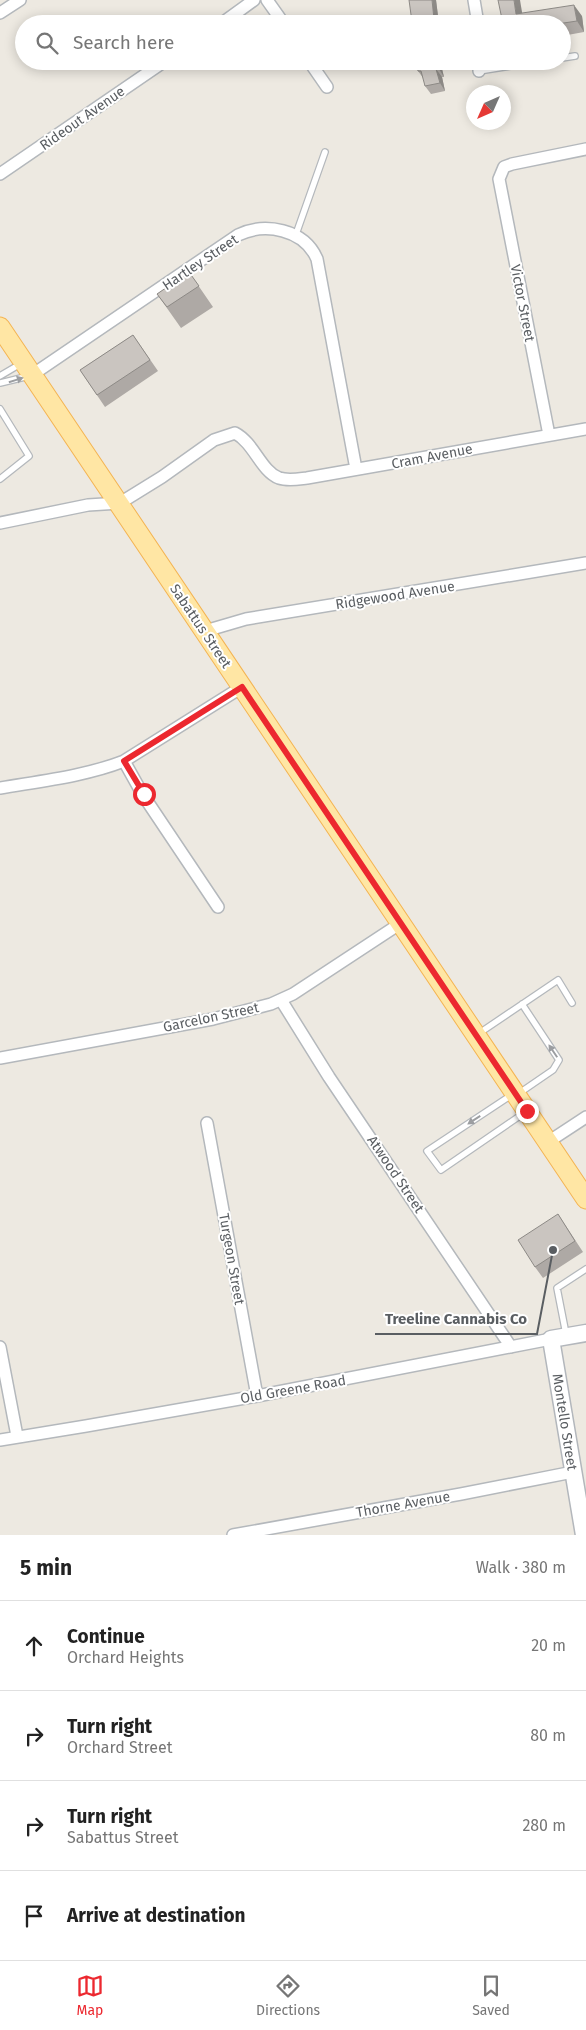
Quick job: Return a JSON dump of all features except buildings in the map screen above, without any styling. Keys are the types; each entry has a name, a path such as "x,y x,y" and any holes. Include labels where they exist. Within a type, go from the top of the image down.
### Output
{"main road":[{"name":"Sabattus Street","path":"0,327 586,1199"},
{"name":"Old Greene Road","path":"559,1338 586,1333"},
{"name":"Montello Street","path":"559,1338 584,1535"}],"street":[{"path":"0,14 20,0"},
{"path":"233,15 254,0"},
{"path":"267,0 278,15"},
{"path":"474,0 476,15"},
{"name":"Rideout Avenue","path":"0,174 152,70"},
{"path":"315,70 327,87"},
{"name":"Victor Street","path":"549,435 499,179 504,167 512,164 586,149"},
{"name":"Hartley Street","path":"28,369 238,235 258,228 280,230 295,237 310,249 317,259 356,470"},
{"name":"Cram Avenue","path":"120,503 162,477 214,440 235,433 242,436 268,470 278,477 290,480 586,429"},
{"path":"0,523 88,505 120,503"},
{"name":"Ridgewood Avenue","path":"206,631 246,619 586,563"},
{"path":"0,788 55,778 124,761 242,687"},
{"path":"124,761 218,907"},
{"name":"Garcelon Street","path":"0,1058 213,1019 281,1000 401,923"},
{"name":"Atwood Street","path":"281,1000 511,1347"},
{"path":"548,1142 586,1117"},
{"name":"Turgeon Street","path":"207,1123 257,1396"},
{"name":"Old Greene Road","path":"0,1440 257,1396 559,1338"},
{"path":"0,1347 17,1436"},
{"name":"Thorne Avenue","path":"233,1535 461,1494 576,1471"}],"lane":[{"path":"571,57 575,56"},
{"path":"295,237 324,152"},
{"path":"0,376 28,369"},
{"path":"0,384 28,369"},
{"path":"0,409 29,456 0,479"},
{"path":"476,1035 558,980 572,1003"},
{"path":"522,1004 559,1060 553,1070 427,1150 441,1170 527,1111"},
{"path":"559,1338 557,1288 586,1269"}],"place":[{"name":"Treeline Cannabis Co","path":"553,1250"}],"route":[{"path":"144,794 124,761 242,687 527,1111"}]}
